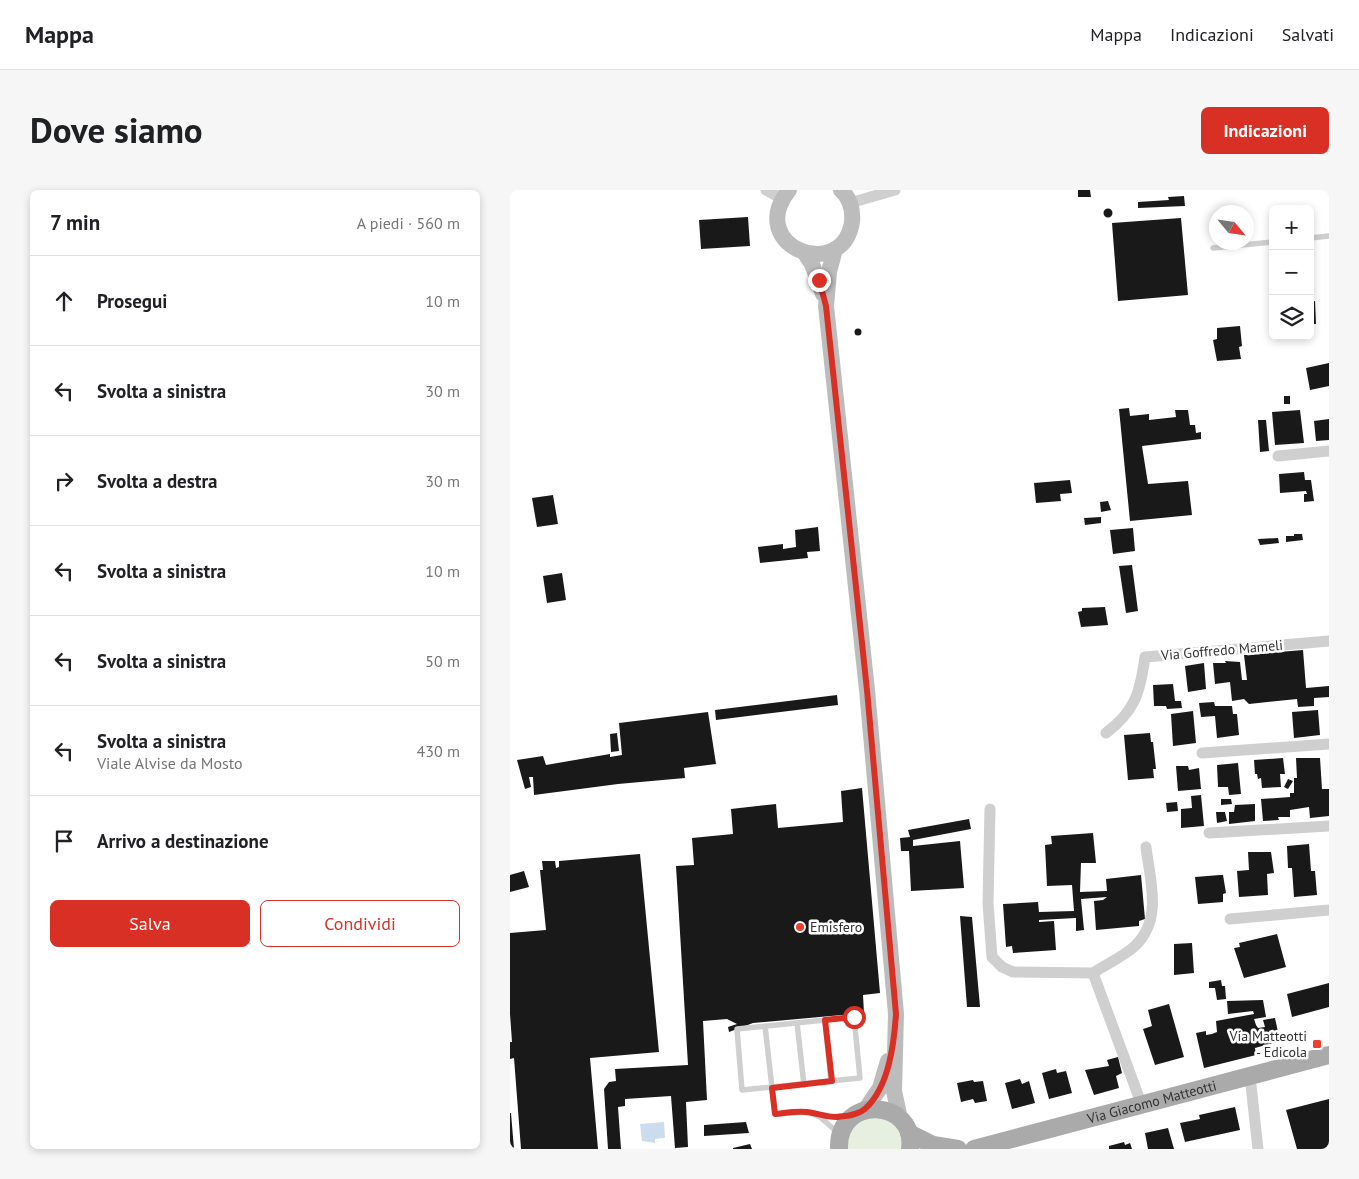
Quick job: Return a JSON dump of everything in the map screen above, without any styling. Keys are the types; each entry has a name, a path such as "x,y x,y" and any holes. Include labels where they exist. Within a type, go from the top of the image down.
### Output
{"main road":[{"path":"785,194 777,222 781,234 788,243 804,252 824,254 835,249 845,240 851,228 852,216 846,197"},
{"path":"826,306 829,272 835,249"},
{"path":"804,252 819,280 826,306 867,690 896,1014 894,1091 906,1134"},
{"path":"839,1146 848,1121 860,1112 880,1088 894,1035"},
{"name":"Via Giacomo Matteotti","path":"974,1149 1141,1103 1329,1055"},
{"path":"860,1112 884,1109 906,1134 933,1145 958,1149"}],"street":[{"path":"766,190 785,194"},
{"path":"846,197 895,190"},
{"path":"1278,456 1329,451"},
{"name":"Via Goffredo Mameli","path":"1106,733 1123,720 1135,703 1142,681 1145,657 1329,640"},
{"path":"1202,753 1329,744"},
{"path":"990,809 988,903 992,957 1002,967 1013,972 1092,973 1134,947 1150,924 1154,908 1146,847"},
{"path":"1209,833 1329,826"},
{"path":"1230,919 1329,910"},
{"path":"1092,973 1141,1103"},
{"path":"1250,1076 1258,1149"}],"lane":[{"path":"1314,238 1329,236"},
{"path":"1254,244 1269,242"},
{"path":"854,1017 860,1078 742,1090 737,1029 825,1020 854,1017"},
{"path":"825,1020 832,1081"},
{"path":"797,1023 804,1084"},
{"path":"765,1026 775,1114 808,1112 820,1117 835,1130 839,1146"},
{"path":"820,1117 860,1112"}],"green space":[{"path":"873,1115 892,1122 896,1126 901,1135 903,1149 847,1149 849,1135 853,1127 860,1121"}],"water":[{"path":"664,1122 665,1138 655,1139 655,1143 642,1141 640,1124"}],"building":[{"path":"1078,190 1090,190 1091,197 1078,197"},
{"path":"1184,196 1185,206 1138,208 1138,202 1169,200 1168,197"},
{"path":"1108,209 1112,213 1108,217 1104,213"},
{"path":"748,217 750,246 701,249 699,220"},
{"path":"1181,218 1188,295 1118,301 1112,223"},
{"path":"1315,301 1316,324 1314,324"},
{"path":"1240,326 1242,346 1239,347 1241,359 1217,361 1213,340 1217,339 1217,328"},
{"path":"858,329 861,332 858,335 855,332"},
{"path":"1329,363 1329,386 1310,390 1306,368"},
{"path":"1284,396 1290,396 1290,404 1284,404"},
{"path":"1129,408 1130,416 1149,414 1149,420 1176,417 1175,410 1188,410 1190,425 1195,425 1196,433 1201,432 1201,439 1142,446 1148,484 1188,481 1192,515 1130,521 1119,409"},
{"path":"1300,410 1304,443 1275,445 1272,412"},
{"path":"1329,419 1329,440 1316,441 1314,421"},
{"path":"1258,420 1266,420 1269,451 1260,452"},
{"path":"1304,472 1305,480 1311,480 1314,501 1304,502 1304,494 1307,494 1306,491 1280,493 1279,474"},
{"path":"1070,480 1072,493 1060,494 1061,501 1036,503 1034,483"},
{"path":"553,495 558,524 537,527 532,498"},
{"path":"1108,501 1111,510 1101,512 1100,502"},
{"path":"1101,517 1101,523 1085,525 1084,518"},
{"path":"818,527 820,551 807,552 808,558 760,563 758,547 783,544 783,549 796,547 795,530"},
{"path":"1133,528 1135,551 1113,554 1110,530"},
{"path":"1294,534 1302,534 1303,540 1286,542 1286,536 1294,536"},
{"path":"1278,538 1279,543 1260,545 1258,539"},
{"path":"1132,565 1138,611 1126,613 1119,566"},
{"path":"562,573 566,600 547,603 543,576"},
{"path":"1105,607 1108,625 1081,627 1078,612 1082,611 1082,608"},
{"path":"1303,650 1306,688 1329,686 1329,697 1314,698 1314,706 1298,707 1297,699 1249,704 1244,699 1232,701 1230,682 1215,684 1213,663 1226,663 1225,661 1240,662 1242,680 1247,680 1244,655"},
{"path":"1204,663 1206,689 1188,692 1185,666"},
{"path":"1173,684 1175,701 1181,701 1182,708 1167,709 1166,706 1154,706 1153,685"},
{"path":"837,695 838,705 716,720 715,710"},
{"path":"1214,702 1215,706 1232,706 1233,714 1237,714 1239,735 1217,738 1215,716 1201,717 1199,703"},
{"path":"1318,710 1320,735 1294,738 1292,712"},
{"path":"1193,711 1196,743 1173,746 1171,714"},
{"path":"708,712 716,764 684,768 685,778 618,784 534,795 533,777 529,777 531,787 525,789 517,760 543,756 546,765 610,754 610,757 622,755 619,723"},
{"path":"617,733 619,751 611,752 610,734"},
{"path":"1150,733 1156,769 1153,769 1154,778 1128,780 1124,735"},
{"path":"1283,758 1285,774 1280,774 1281,787 1262,788 1261,778 1258,779 1257,774 1255,774 1254,760"},
{"path":"1296,758 1320,758 1322,789 1329,789 1329,816 1310,818 1309,807 1290,810 1290,817 1278,817 1279,820 1263,821 1261,799 1290,797 1290,793 1294,793 1294,778 1297,778"},
{"path":"1238,763 1241,794 1229,795 1228,787 1218,787 1217,765"},
{"path":"1176,766 1188,766 1189,770 1199,768 1201,789 1178,791"},
{"path":"1288,779 1293,781 1288,789 1284,787"},
{"path":"862,788 880,993 863,995 864,1013 753,1023 729,1032 728,1027 737,1024 727,1019 703,1021 707,1100 686,1102 688,1147 675,1148 671,1096 625,1099 625,1106 618,1107 621,1149 608,1149 604,1089 609,1082 616,1081 615,1069 688,1065 676,866 694,865 692,838 733,834 731,809 776,804 778,828 843,822 841,791"},
{"path":"1201,795 1204,826 1181,828 1181,809 1192,808 1191,796"},
{"path":"1221,799 1231,799 1232,804 1221,805"},
{"path":"1177,802 1178,811 1167,812 1166,803"},
{"path":"1255,804 1255,821 1229,824 1229,812 1234,812 1235,805"},
{"path":"1216,812 1225,812 1227,821 1217,823"},
{"path":"969,819 971,829 913,840 913,846 960,841 964,888 911,891 909,851 901,851 900,838 910,837 908,830"},
{"path":"1093,833 1096,863 1081,863 1080,892 1107,891 1106,879 1141,875 1145,919 1139,921 1139,926 1096,930 1094,901 1103,900 1107,897 1081,899 1084,930 1076,931 1076,918 1039,920 1039,922 1054,921 1056,950 1013,953 1012,946 1006,947 1003,904 1038,902 1039,912 1074,911 1072,885 1047,886 1045,845 1052,844 1051,836"},
{"path":"1309,844 1311,871 1315,871 1317,895 1294,897 1292,868 1288,868 1287,846"},
{"path":"1248,852 1271,852 1274,873 1267,874 1268,895 1239,897 1237,871 1249,870"},
{"path":"640,854 659,1052 590,1058 598,1149 521,1149 514,1058 510,1059 510,1042 512,1042 510,933 546,930 540,870 543,870 542,861 555,861 556,868 559,867 559,861"},
{"path":"524,871 529,887 510,892 510,875"},
{"path":"1223,875 1226,893 1223,894 1223,902 1198,904 1195,877"},
{"path":"960,916 972,917 980,1007 967,1007"},
{"path":"1277,934 1286,967 1244,978 1234,948 1240,947 1239,943"},
{"path":"1192,943 1194,973 1174,975 1174,944"},
{"path":"1221,980 1222,986 1225,986 1226,999 1217,1000 1215,988 1209,988 1209,982"},
{"path":"1329,983 1329,1007 1292,1017 1287,994"},
{"path":"1263,1000 1266,1017 1254,1019 1256,1025 1258,1028 1265,1027 1263,1020 1275,1018 1280,1041 1255,1048 1256,1055 1204,1068 1196,1033 1206,1031 1206,1035 1212,1034 1217,1032 1216,1021 1254,1014 1253,1011 1228,1014 1227,1001"},
{"path":"1169,1004 1184,1057 1155,1065 1143,1029 1152,1026 1148,1010"},
{"path":"1118,1057 1122,1073 1116,1076 1119,1088 1094,1095 1085,1070 1109,1066 1107,1060"},
{"path":"1056,1069 1057,1073 1066,1071 1072,1093 1049,1099 1042,1073"},
{"path":"1020,1079 1022,1084 1029,1081 1035,1103 1012,1109 1005,1083"},
{"path":"973,1080 974,1082 983,1081 987,1101 975,1103 973,1099 961,1102 957,1083"},
{"path":"1329,1099 1329,1149 1297,1149 1286,1110"},
{"path":"1235,1107 1240,1130 1185,1142 1180,1123 1200,1119 1199,1115"},
{"path":"511,1113 514,1149 510,1149"},
{"path":"746,1122 749,1133 704,1136 704,1125"},
{"path":"1168,1128 1174,1149 1148,1149 1145,1133"},
{"path":"1124,1142 1125,1145 1130,1143 1132,1149 1109,1149 1109,1146"},
{"path":"750,1144 752,1149 733,1149 733,1148"}],"place":[{"name":"Emisfero","path":"800,927"},
{"name":"Via Matteotti - Edicola","path":"1317,1044"}],"route":[{"path":"819,280 826,306 867,690 896,1014 888,1066 877,1094 865,1110 856,1114 836,1117 820,1117 808,1112 775,1114 772,1088 832,1081 825,1020 854,1017"}]}
